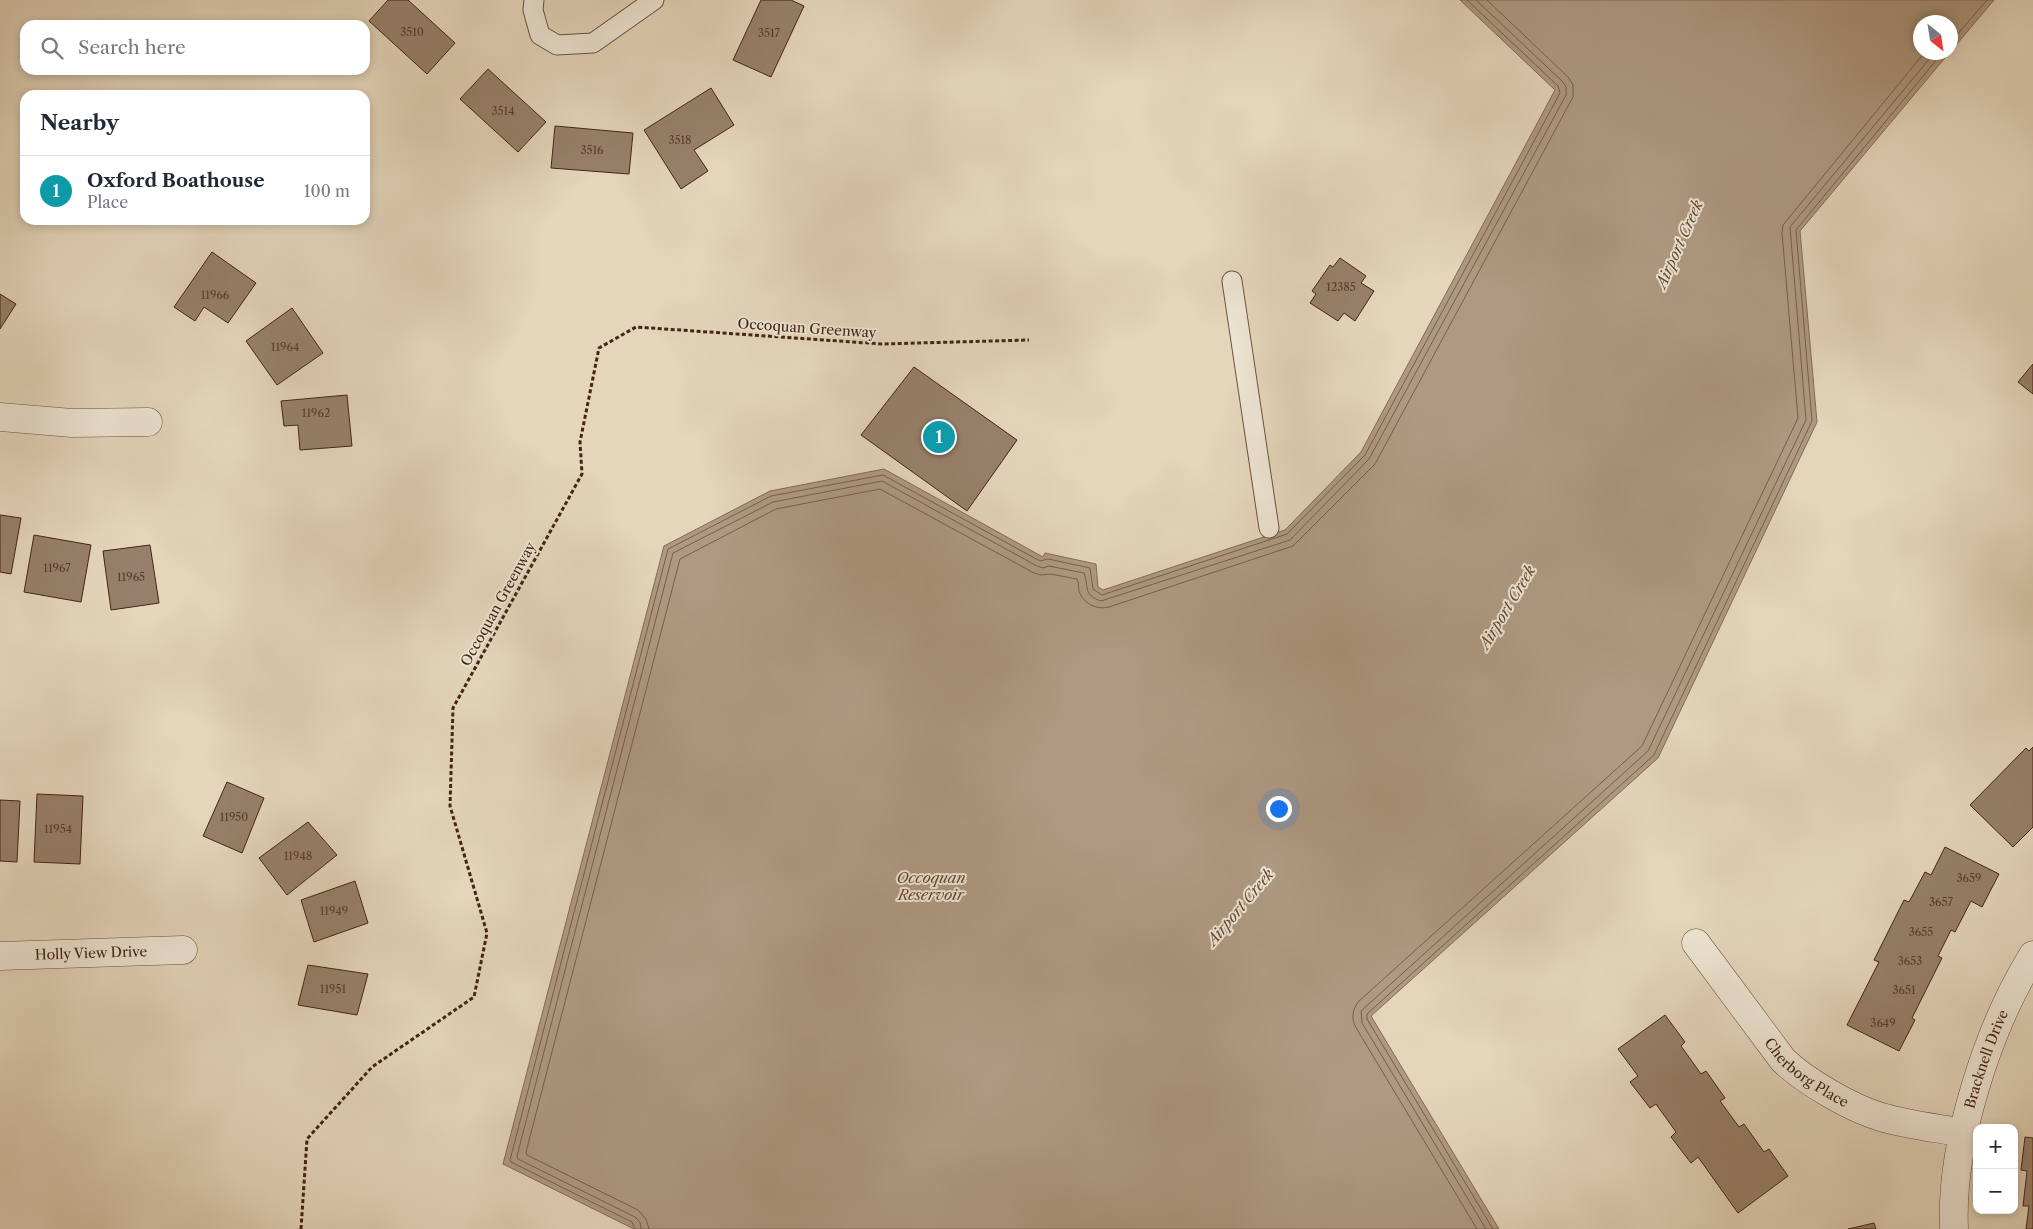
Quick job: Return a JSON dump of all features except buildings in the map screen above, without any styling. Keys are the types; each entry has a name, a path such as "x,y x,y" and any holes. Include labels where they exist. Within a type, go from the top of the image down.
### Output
{"street":[{"path":"0,417 72,423 148,422"},
{"name":"Cherborg Place","path":"1696,943 1790,1067 1829,1094 1881,1117 1964,1133"},
{"name":"Holly View Drive","path":"0,956 183,950"},
{"name":"Bracknell Drive","path":"1954,1229 1953,1203 1964,1133 1971,1103 1994,1035 2024,970 2033,955"}],"lane":[{"path":"534,0 534,10 540,35 556,44 593,43 654,0"},
{"path":"1232,281 1269,528"}],"path":[{"name":"Occoquan Greenway","path":"301,1229 307,1139 372,1067 474,997 487,933 450,806 454,708 582,474 580,442 599,348 636,327 882,344 1029,340"}],"water":[{"name":"Occoquan Reservoir","path":"1460,0 1994,0 1958,43 1958,15 1913,15 1913,60 1943,60 1800,231 1817,422 1658,758 1371,1016 1499,1229 634,1229 503,1164 664,546 770,491 884,469 1043,557 1045,553 1096,564 1098,587 1103,590 1285,530 1361,452 1555,90"}],"place":[{"name":"Oxford Boathouse","path":"939,437"}],"water label":[{"name":"Airport Creek","path":"1679,244"},
{"name":"Airport Creek","path":"1507,607"},
{"name":"Airport Creek","path":"1240,907"}]}
